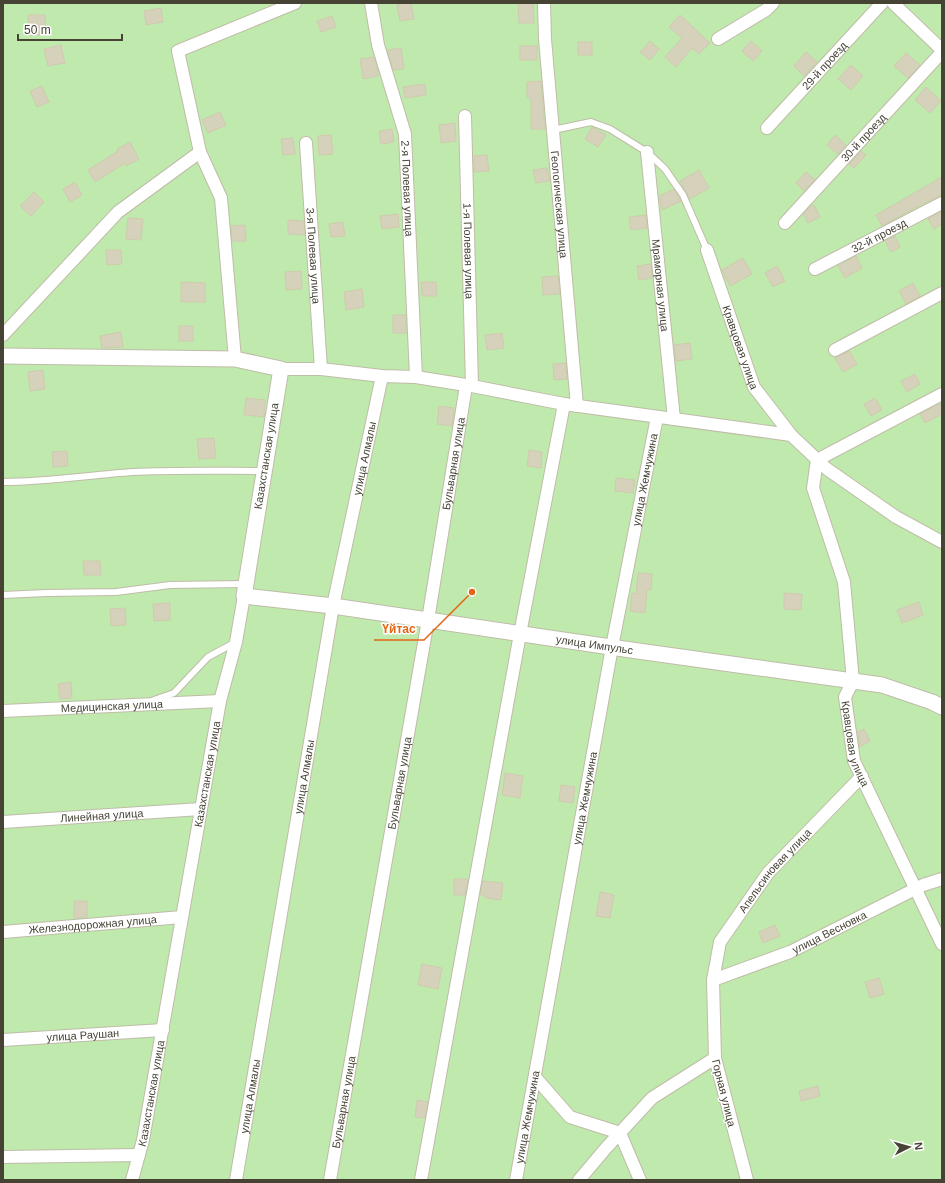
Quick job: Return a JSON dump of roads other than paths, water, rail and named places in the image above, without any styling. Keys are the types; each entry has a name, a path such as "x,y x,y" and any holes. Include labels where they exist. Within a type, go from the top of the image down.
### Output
{"street":[{"path":"235,359 221,198 200,152 178,50 295,3"},
{"name":"2-я Полевая улица","path":"372,3 378,45 404,134 416,377"},
{"name":"Геологическая улица","path":"544,3 545,39 577,406"},
{"path":"718,39 766,10 773,3"},
{"name":"29-й проезд","path":"768,128 882,3"},
{"path":"894,3 942,51"},
{"name":"30-й проезд","path":"785,223 942,51"},
{"name":"1-я Полевая улица","path":"465,116 469,386"},
{"name":"3-я Полевая улица","path":"306,143 321,369"},
{"path":"3,335 118,212 200,152"},
{"name":"Мраморная улица","path":"647,152 674,419"},
{"name":"32-й проезд","path":"815,269 942,203"},
{"name":"Кравцовая улица","path":"707,250 754,387 791,435 827,469 896,517 942,542"},
{"path":"835,350 942,293"},
{"path":"3,356 235,359 281,368 321,369 382,376 416,377 564,404 791,435"},
{"name":"Казахстанская улица","path":"132,1180 143,1140 220,701 236,642 281,368"},
{"name":"улица Алмалы","path":"236,1180 333,606 382,376"},
{"name":"Бульварная улица","path":"330,1180 469,386"},
{"path":"817,460 942,394"},
{"path":"421,1180 520,634 564,404"},
{"name":"улица Жемчужина","path":"516,1180 612,647 657,417"},
{"name":"Кравцовая улица","path":"817,460 813,488 844,582 853,681 845,697 854,761 942,944"},
{"name":"улица Импульс","path":"245,590 333,606 520,634 882,685 932,702 942,707"},
{"name":"Медицинская улица","path":"3,711 220,701"},
{"name":"Апельсиновая улица","path":"714,980 720,942 768,873 862,776"},
{"name":"Линейная улица","path":"3,822 201,809"},
{"name":"улица Весновка","path":"714,980 790,952 915,889 942,879"},
{"name":"Железнодорожная улица","path":"3,932 182,918"},
{"name":"Горная улица","path":"714,980 715,1058 747,1180"},
{"name":"улица Раушан","path":"3,1040 163,1030"},
{"path":"579,1180 652,1098 715,1058"},
{"path":"535,1077 570,1117 620,1133 640,1180"},
{"path":"3,1157 139,1155"}],"lane":[{"path":"553,130 591,122 610,128 647,152 665,170 684,196 707,250"},
{"path":"3,482 36,482 133,472 198,470 264,471"},
{"path":"3,595 116,592 170,585 245,590"},
{"path":"142,704 174,693 208,657 236,642"}],"place":[{"name":"Үйтас","path":"472,592"}]}
